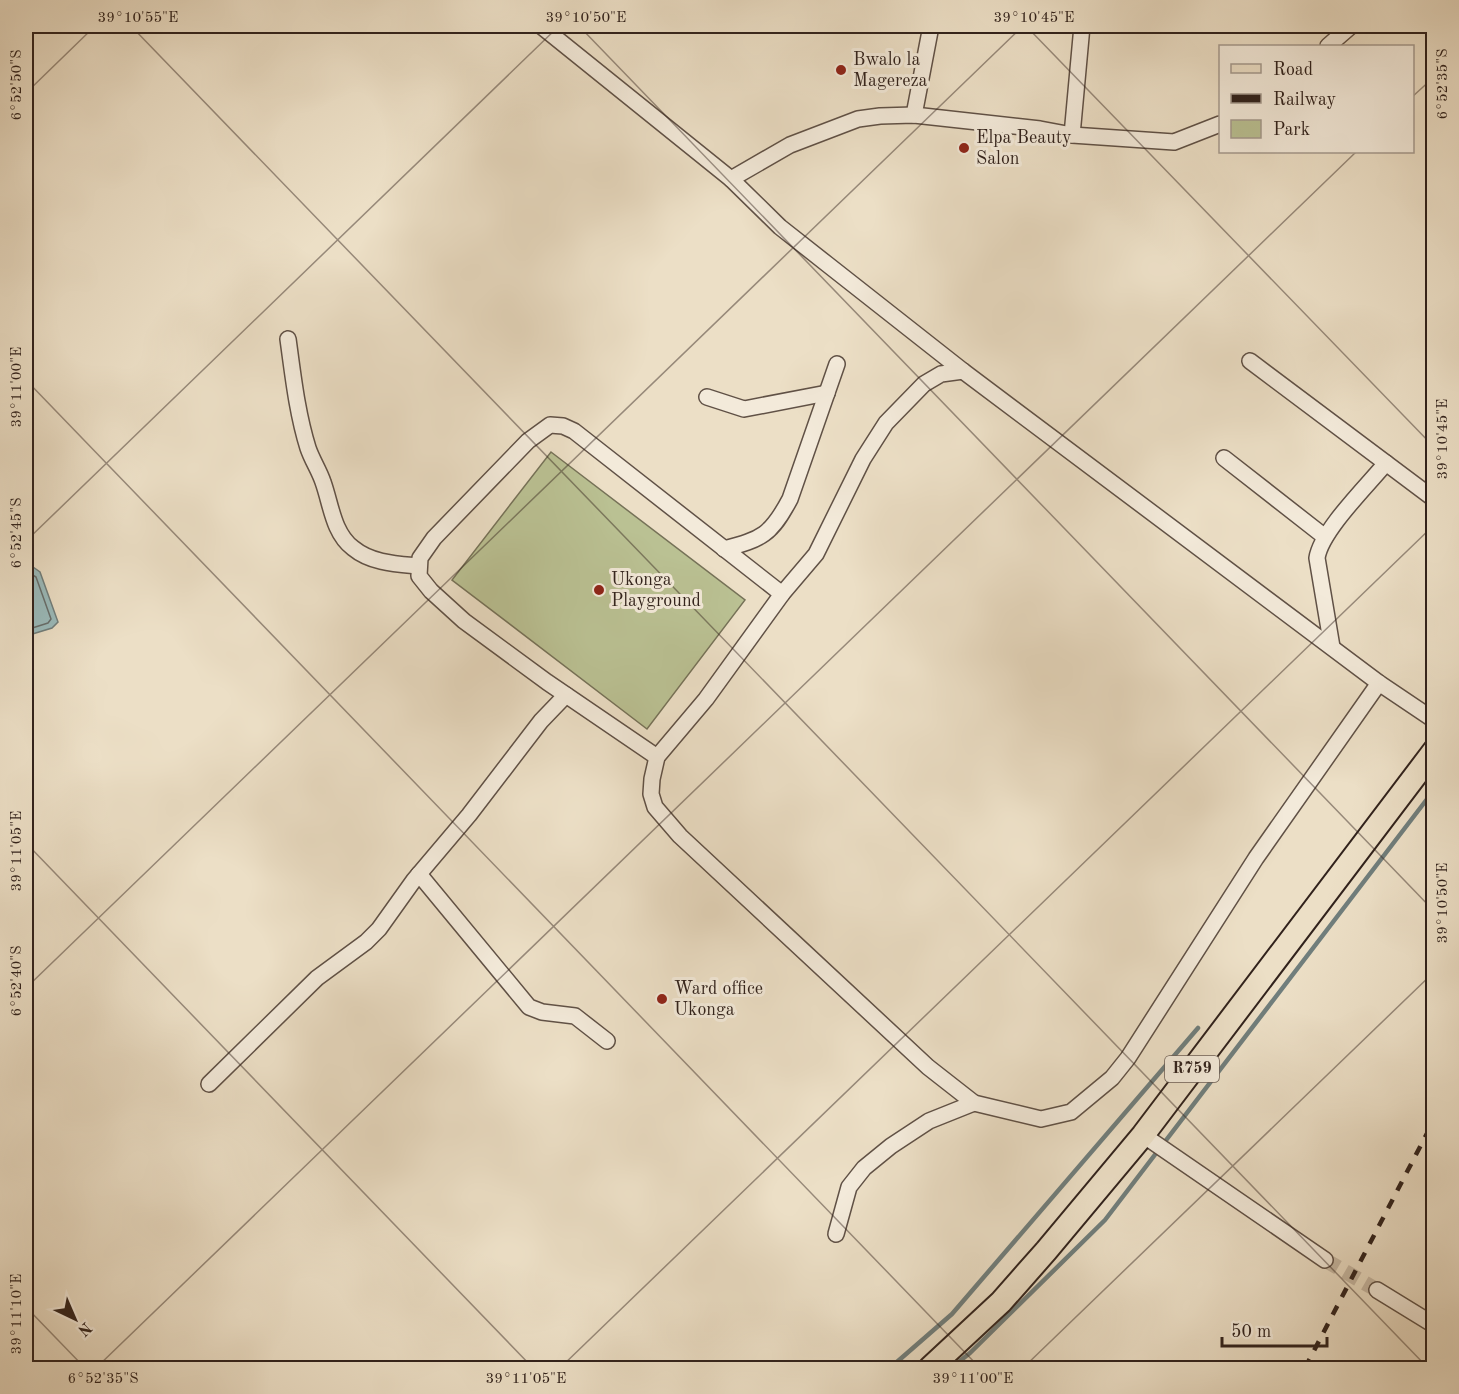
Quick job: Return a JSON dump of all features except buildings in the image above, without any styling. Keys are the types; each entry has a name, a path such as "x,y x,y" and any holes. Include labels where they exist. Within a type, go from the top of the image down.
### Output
{"main road":[{"name":"R759","path":"930,1368 1001,1302 1143,1135 1434,751"}],"street":[{"path":"541,26 731,179 780,227 963,371 1379,683 1434,720"},
{"path":"914,114 931,26"},
{"path":"1072,135 1088,26"},
{"path":"1329,45 1351,26"},
{"path":"731,179 790,145 858,119 914,114 1072,135 1173,142 1219,125"},
{"path":"288,339 308,449 322,479 339,533 352,548 369,558 418,566"},
{"path":"1250,361 1434,499"},
{"path":"724,549 754,541 770,531 781,517 790,499 837,364"},
{"path":"963,371 941,374 924,384 886,423 862,459 816,554 782,594 706,699 657,757 651,794 654,807 680,836 928,1067 975,1103 1041,1119 1071,1113 1112,1078 1128,1058 1256,858 1379,683"},
{"path":"707,397 744,409 827,393"},
{"path":"657,757 464,621 430,591 419,576 418,566 420,558 434,538 528,441 550,425 563,426 574,431 782,594"},
{"path":"1224,458 1325,537"},
{"path":"1332,647 1317,558 1320,546 1386,463"},
{"path":"209,1084 317,978 366,942 541,722 566,695"},
{"path":"419,874 529,1007 542,1012 575,1016 607,1041"},
{"path":"836,1234 849,1187 864,1168 891,1146 929,1121 975,1103"},
{"path":"1143,1135 1325,1260"},
{"path":"1377,1290 1434,1325"}],"green space":[{"name":"Ukonga Playground","path":"551,452 745,600 647,729 452,580"}],"water":[{"path":"33,567 40,572 58,622 52,628 26,636 26,568"}],"waterway":[{"path":"951,1368 970,1353 1105,1220 1434,790"},
{"path":"890,1368 952,1314 1198,1028"}],"tunnel":[{"path":"1325,1260 1377,1290"}],"railway":[{"path":"1305,1368 1434,1120"}],"place":[{"name":"Bwalo la Magereza","path":"841,70"},
{"name":"Elpa Beauty Salon","path":"964,148"},
{"name":"Ukonga Playground","path":"599,590"},
{"name":"Ward office Ukonga","path":"662,999"}]}
